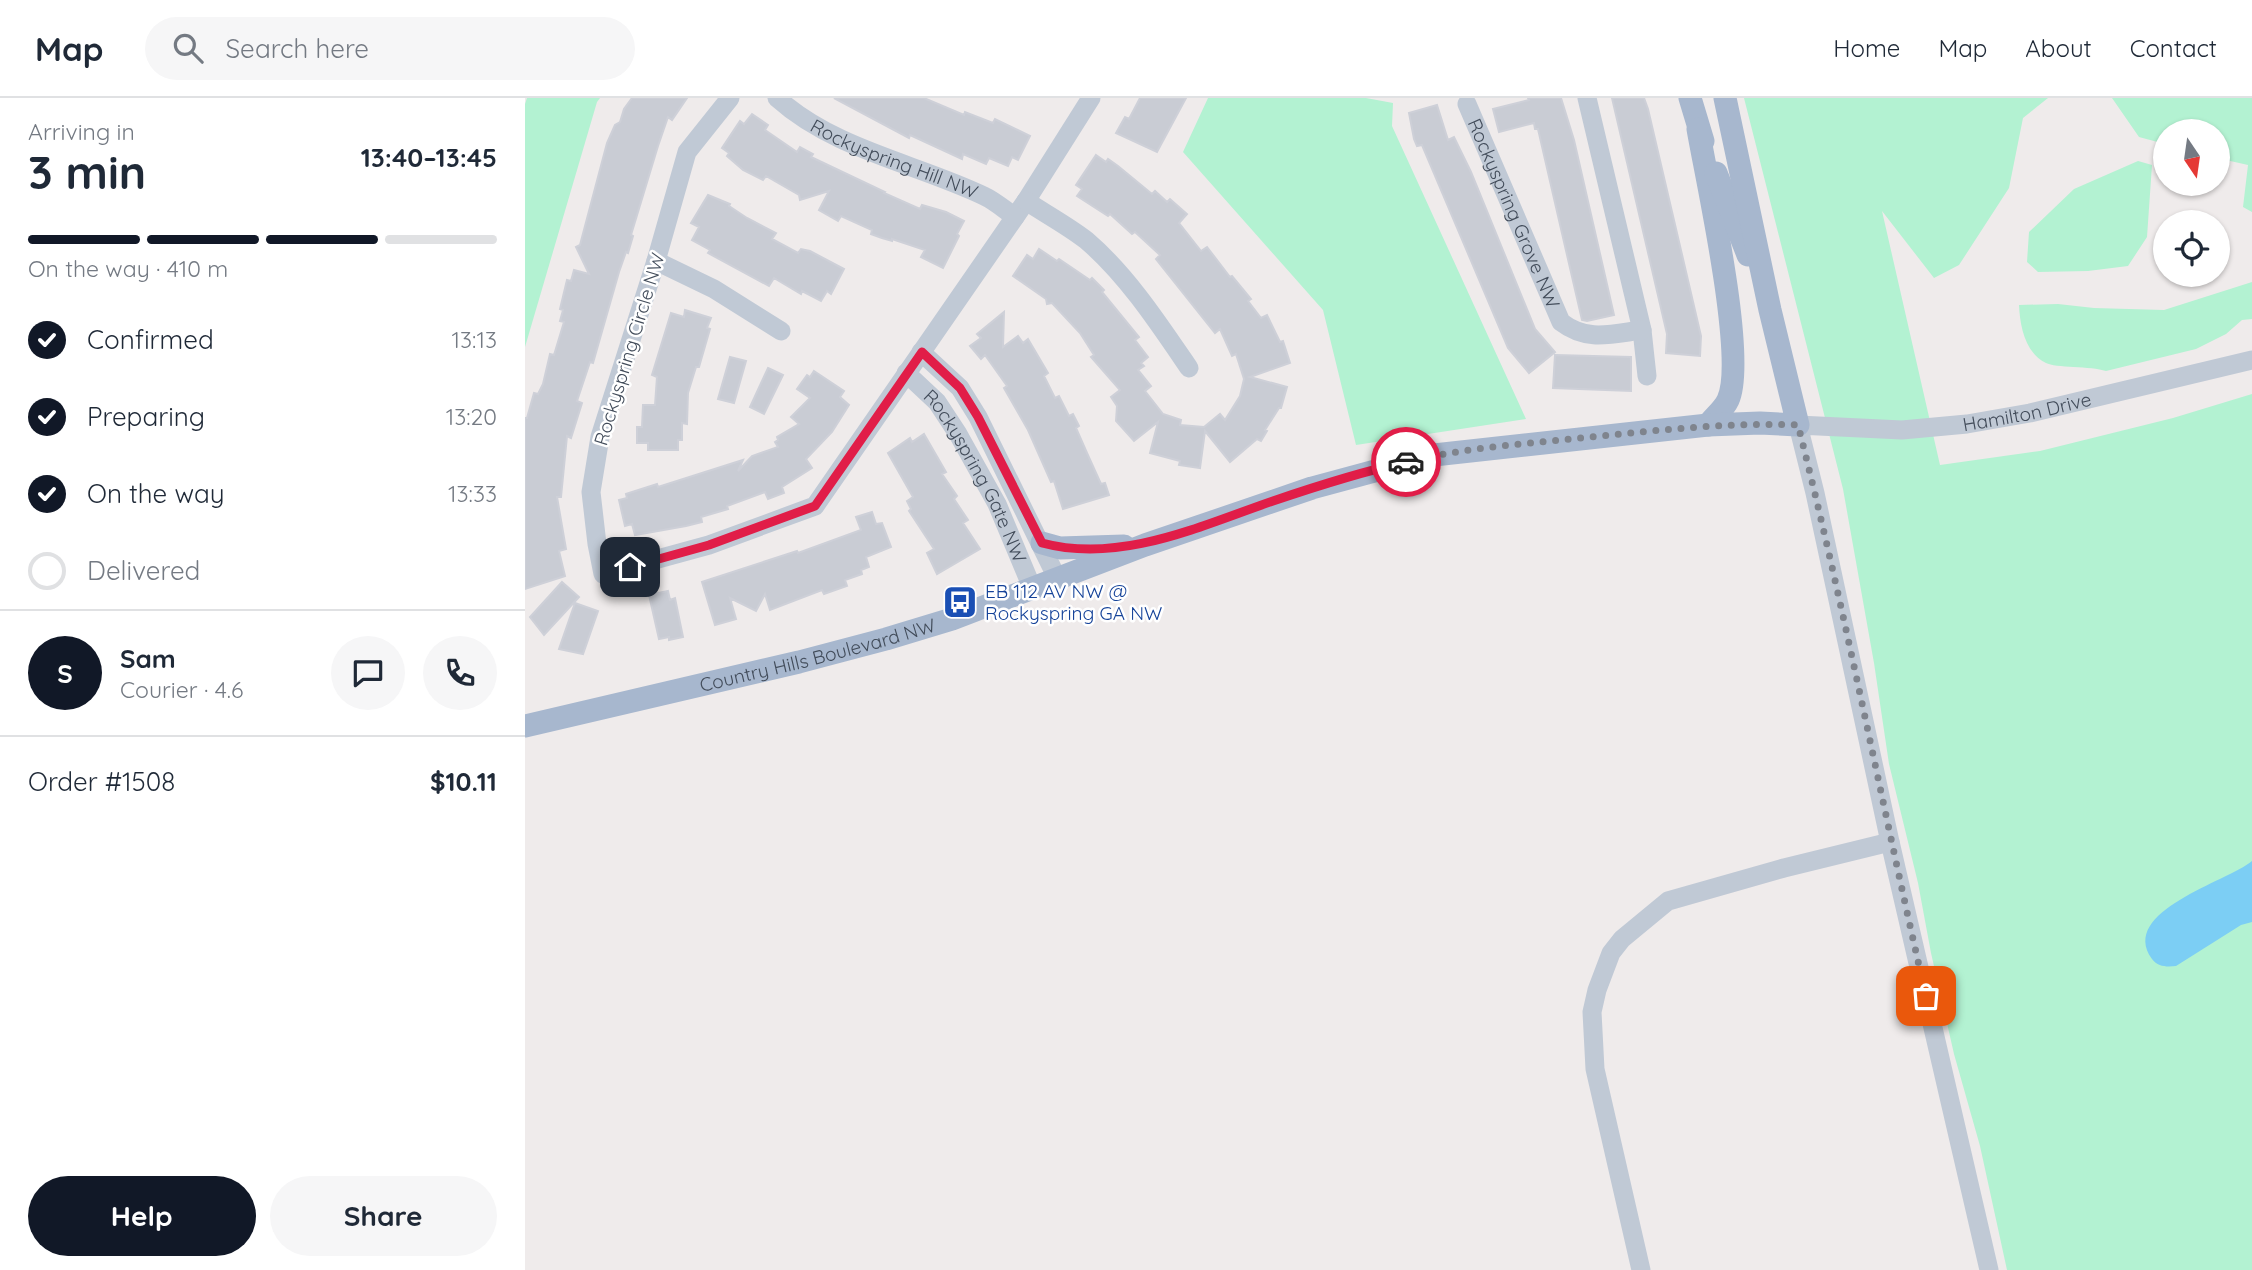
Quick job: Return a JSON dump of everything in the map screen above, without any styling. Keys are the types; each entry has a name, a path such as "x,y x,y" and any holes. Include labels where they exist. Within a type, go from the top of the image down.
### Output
{"main road":[{"path":"1690,98 1698,129 1729,311 1733,372 1728,401 1708,425"},
{"path":"1725,98 1770,310 1798,425"},
{"path":"1698,129 1770,310"},
{"name":"Country Hills Boulevard NW","path":"525,726 886,639 952,619 1145,545 1312,488 1434,455 1708,425 1798,425"},
{"path":"1042,543 1060,548 1145,545"}],"street":[{"name":"Rockyspring Circle NW","path":"730,98 687,152 656,261 600,437 590,492 604,574 709,545 815,506 1021,209 1091,98"},
{"name":"Rockyspring Hill NW","path":"777,98 797,116 851,144 1021,209 1086,240 1120,276 1189,368"},
{"path":"1587,98 1642,330 1647,376"},
{"name":"Rockyspring Grove NW","path":"1469,100 1560,322 1570,329 1596,337 1642,330"},
{"path":"656,261 714,289 781,331"},
{"name":"Rockyspring Gate NW","path":"922,352 960,388 978,417 1058,580"},
{"name":"Hamilton Drive","path":"1798,425 1902,430 1967,425 2044,410 2252,360"},
{"name":"Rockyspring Gate NW","path":"906,373 937,402 958,434 997,504 1033,590"},
{"path":"1798,425 1890,842 1989,1270"},
{"path":"1641,1270 1595,1069 1592,1012 1611,953 1622,939 1668,901 1890,842"}],"green space":[{"path":"527,98 600,98 525,347 525,104"},
{"path":"1208,98 1366,98 1393,103 1392,126 1526,419 1356,445 1323,310 1183,152"},
{"path":"1744,98 2048,98 2023,118 2009,188 1959,265 1934,278 1882,211 1940,465 2040,451 2173,418 2252,394 2252,1270 2007,1270 1980,1146 1954,1054 1918,883 1889,764 1843,489"},
{"path":"2112,98 2252,98 2252,212 2243,207 2248,165 2230,161 2230,119 2153,119 2153,141 2139,137"},
{"path":"2138,161 2152,165 2147,237 2128,266 2088,271 2038,272 2027,262 2029,232 2074,189"},
{"path":"2252,282 2252,319 2242,320 2226,334 2196,349 2106,371 2046,363 2028,346 2021,322 2019,305 2058,304 2164,310"}],"water":[{"path":"2252,861 2252,922 2241,925 2176,966 2163,966 2154,962 2146,942 2150,926 2162,912"}],"building":[{"path":"632,98 687,98 672,120 668,117 593,363 590,362 577,401 582,403 571,438 567,436 561,497 557,497 566,549 559,551 565,576 525,589 525,418 534,393 538,394 543,384 550,354 554,355 564,322 560,321 563,310 560,309 567,280 571,281 574,270 589,274 576,247 580,245 607,143"},
{"path":"834,98 924,98 964,115 965,112 993,123 995,119 1030,136 1018,160 1012,157 1008,166 989,158 986,164 963,154 962,159 910,135 909,138"},
{"path":"1140,98 1186,98 1157,152 1116,133 1125,117 1129,119"},
{"path":"1528,98 1561,98 1574,140 1614,315 1582,320 1538,129 1535,129 1534,123 1499,132 1493,109 1529,100"},
{"path":"1612,98 1644,98 1648,109 1701,336 1700,356 1666,353 1667,334"},
{"path":"1437,105 1448,140 1454,137 1471,172 1535,329 1555,352 1529,373 1508,348 1422,145 1417,146 1414,139 1409,113"},
{"path":"752,114 768,125 765,130 797,152 800,147 813,154 811,157 884,193 920,209 922,205 964,221 943,268 921,257 925,250 871,234 872,230 841,216 838,221 819,210 829,191 800,200 799,195 766,176 763,180 743,170 722,148 740,121 744,124"},
{"path":"1096,155 1106,162 1108,159 1152,194 1155,191 1167,202 1170,199 1187,214 1179,223 1201,251 1207,247 1251,299 1248,301 1261,318 1267,315 1280,342 1283,341 1290,363 1250,377 1287,387 1281,408 1265,430 1267,431 1261,441 1257,439 1230,462 1205,431 1200,468 1179,465 1180,461 1150,453 1158,422 1134,441 1116,421 1117,406 1111,397 1120,390 1091,357 1094,355 1080,333 1052,303 1047,304 1046,299 1013,276 1027,255 1033,259 1039,249 1090,280 1092,278 1139,337 1135,340 1148,357 1141,363 1144,366 1138,370 1151,386 1145,391 1163,414 1181,420 1180,425 1204,427 1220,414 1225,420 1240,396 1244,379 1236,354 1232,356 1220,329 1215,333 1156,259 1160,255 1110,214 1108,216 1077,196 1082,189 1076,185"},
{"path":"708,195 730,204 729,206 747,218 776,233 772,239 798,253 801,249 810,251 844,269 831,294 827,291 821,301 802,291 801,294 774,278 769,286 708,253 710,250 692,240 699,227 691,223"},
{"path":"685,310 711,318 699,367 696,367 688,393 687,424 682,423 682,440 678,440 678,450 648,450 648,443 637,443 637,427 642,427 643,405 655,405 657,377 652,375 671,313 684,317"},
{"path":"1004,312 1003,347 1018,336 1023,343 1028,339 1048,373 1044,376 1055,398 1059,396 1069,416 1073,414 1087,453 1109,495 1063,509 1054,481 1051,482 1028,430 1004,388 1007,386 985,355 981,359 970,346 981,338 977,334"},
{"path":"1555,355 1631,357 1631,391 1553,388"},
{"path":"730,357 746,361 734,403 718,399"},
{"path":"768,368 783,375 764,414 750,407"},
{"path":"814,371 844,391 840,397 849,405 832,432 806,459 812,468 782,487 784,493 768,499 765,492 727,506 728,509 701,517 702,522 686,526 635,535 632,524 625,526 619,500 627,498 626,494 657,484 658,487 743,460 738,471 752,456 778,447 775,442 777,437 799,424 791,417 810,398 797,389 807,375 810,377"},
{"path":"924,434 946,472 942,474 957,496 954,499 968,520 963,523 980,549 937,574 927,553 934,549 909,511 911,509 907,501 913,497 888,453 910,438 912,442"},
{"path":"872,512 876,524 882,523 891,547 866,557 869,567 861,570 862,574 845,580 847,586 824,594 822,590 770,610 765,594 756,611 730,598 736,619 715,625 702,582 797,551 798,553 861,530 856,517"},
{"path":"562,582 579,597 544,635 530,617"},
{"path":"668,591 670,600 675,598 683,637 669,640 669,637 659,639 649,595"},
{"path":"575,603 598,611 583,654 559,649"}],"way so far":[{"path":"1406,462 1473,449 1708,425 1798,425 1926,996"}],"place":[{"name":"EB 112 AV NW @ Rockyspring GA NW","path":"960,602"}],"route":[{"path":"630,567 709,545 815,506 922,352 960,388 978,417 1042,543 1060,548 1145,545 1312,488 1406,462"}]}
